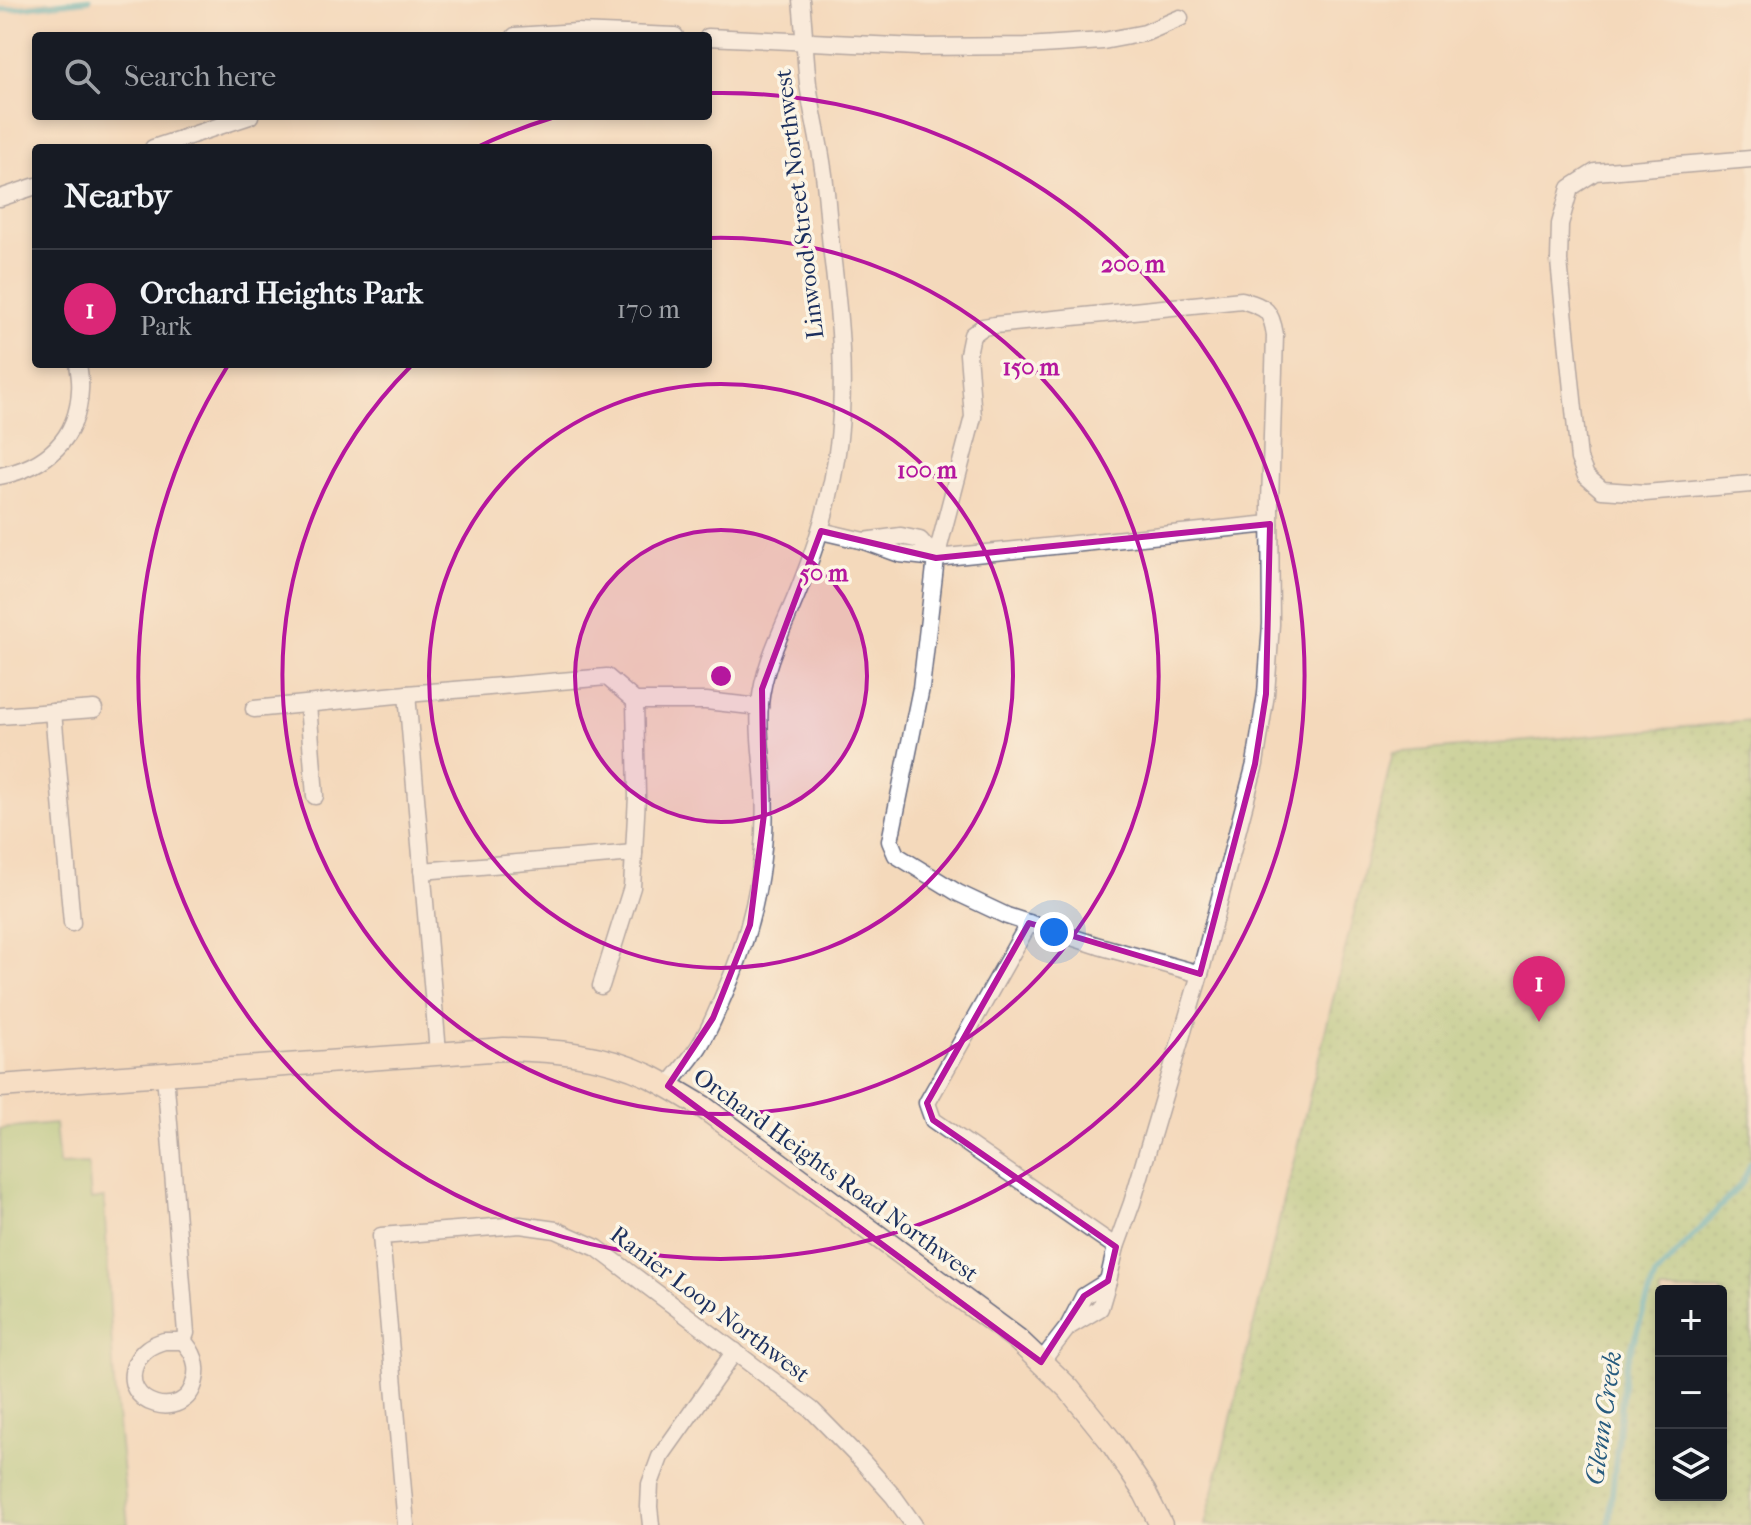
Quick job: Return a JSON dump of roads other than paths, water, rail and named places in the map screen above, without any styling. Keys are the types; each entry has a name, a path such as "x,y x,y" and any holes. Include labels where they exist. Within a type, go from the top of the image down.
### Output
{"main road":[{"name":"Orchard Heights Road Northwest","path":"0,1086 504,1049 570,1052 634,1070 703,1107 1017,1339 1069,1389 1110,1440 1145,1493 1161,1525"}],"street":[{"name":"Linwood Street Northwest","path":"668,1086 699,1046 713,1018 741,953 756,899 764,814 762,689 771,657 821,531 839,439 841,337 824,169 808,84 801,0"},
{"path":"712,37 918,47 1026,46 1103,41 1145,33 1180,18"},
{"path":"165,144 238,120"},
{"path":"1751,159 1595,172 1570,188 1560,224 1559,261 1579,459 1586,476 1602,490 1645,493 1751,484"},
{"path":"0,198 32,187"},
{"path":"1041,1362 1068,1327 1084,1296 1108,1281 1200,974 1255,764 1266,694 1271,624 1271,424 1275,335 1273,319 1268,313 1242,300 983,327 972,335 968,354 973,417 936,558 921,688 890,841 896,855 958,893 1007,916 1200,974"},
{"path":"0,476 21,472 48,457 64,438 75,419 78,405 78,368"},
{"path":"821,531 864,541 900,554 936,558 1270,524"},
{"path":"254,709 607,677 635,701 706,701 760,707"},
{"path":"407,694 438,1052"},
{"path":"601,986 632,887 637,796 635,701"},
{"path":"308,704 315,796"},
{"path":"0,716 94,709"},
{"path":"53,712 72,923"},
{"path":"422,871 634,853"},
{"path":"1029,923 927,1103 933,1120 1116,1247"},
{"path":"165,1074 186,1333 183,1341"},
{"name":"Ranier Loop Northwest","path":"406,1525 381,1236 520,1225 556,1230 597,1248 735,1351 812,1410 894,1497 914,1525"},
{"path":"183,1341 191,1349 195,1363 196,1378 191,1395 178,1403 162,1406 149,1402 137,1392 133,1382 133,1369 138,1357 149,1345 183,1341"},
{"path":"651,1525 650,1484 660,1457 735,1351"}],"waterway":[{"path":"0,10 89,0"},
{"name":"Glenn Creek","path":"1609,1525 1625,1367 1655,1277 1743,1182 1751,1163"}],"place":[{"name":"Orchard Heights Park","path":"1539,1022"}]}
